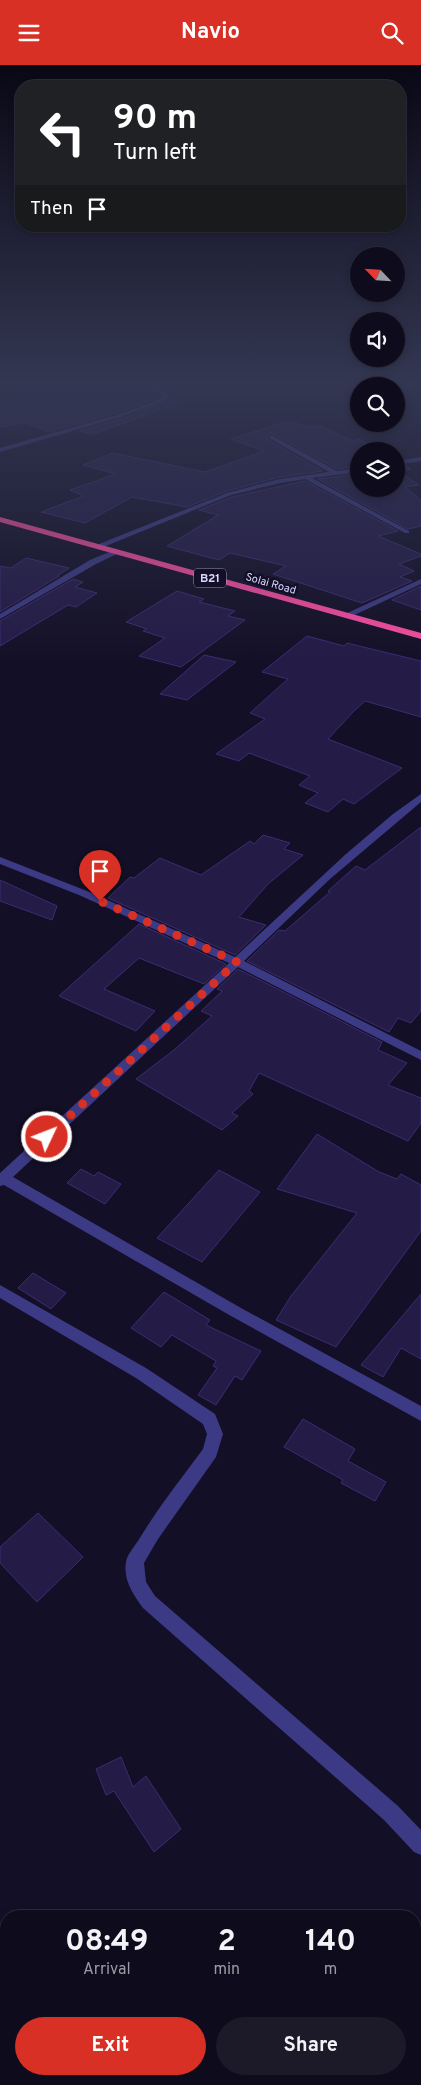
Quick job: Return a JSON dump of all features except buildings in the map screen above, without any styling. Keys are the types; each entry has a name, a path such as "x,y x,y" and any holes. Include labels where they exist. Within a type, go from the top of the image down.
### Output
{"highway":[{"name":"Solai Road","path":"0,519 421,636"}],"street":[{"path":"98,546 229,494 280,481 317,476"},
{"path":"307,478 407,532"},
{"path":"0,617 93,563 117,552"},
{"path":"347,615 421,581"},
{"path":"421,797 392,819 282,917 237,962 2,1179 236,1312 421,1414"},
{"path":"0,859 83,893 237,962 421,1055"},
{"path":"0,1291 141,1373 209,1419 215,1434 210,1451 152,1533 135,1561 138,1585 149,1602 391,1813 421,1845"}],"route":[{"path":"47,1137 237,962 100,901"}]}
